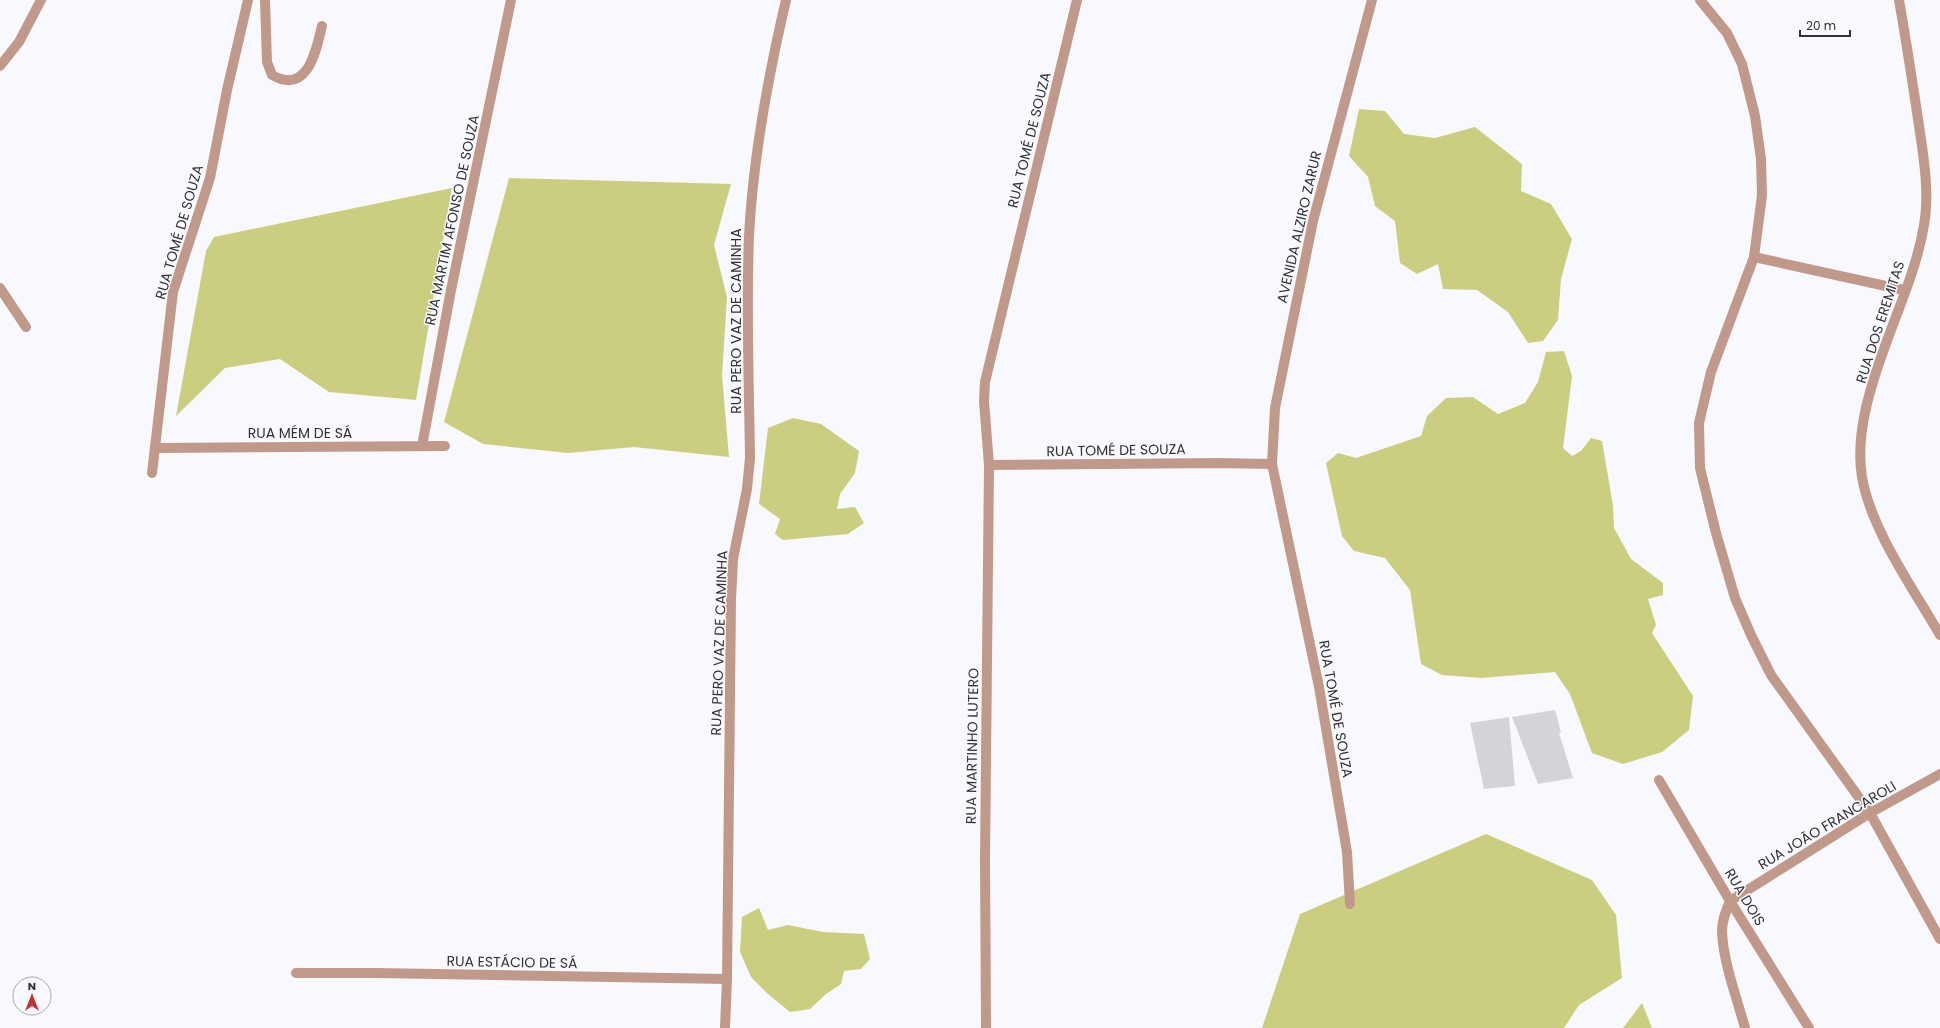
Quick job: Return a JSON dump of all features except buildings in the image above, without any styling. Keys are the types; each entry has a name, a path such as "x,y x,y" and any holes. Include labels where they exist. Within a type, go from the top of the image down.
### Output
{"street":[{"path":"0,66 19,42 41,0"},
{"name":"RUA TOMÉ DE SOUZA","path":"152,473 173,292 210,178 227,90 248,0"},
{"path":"265,0 267,62 272,75 282,80 291,80 305,73 314,58 322,26"},
{"name":"RUA MARTIM AFONSO DE SOUZA","path":"422,446 451,290 511,0"},
{"name":"RUA PERO VAZ DE CAMINHA","path":"725,1028 727,979 731,599 733,559 747,489 750,458 749,236 754,174 786,0"},
{"name":"RUA TOMÉ DE SOUZA","path":"1077,0 985,382 984,401 989,464 1272,464 1320,695 1347,852 1350,904"},
{"name":"AVENIDA ALZIRO ZARUR","path":"1272,464 1275,408 1313,221 1372,0"},
{"path":"1700,0 1727,34 1742,64 1755,116 1761,159 1762,195 1754,257 1711,372 1699,423 1700,468 1716,533 1733,591 1751,636 1772,675 1870,813 1940,939"},
{"name":"RUA DOS EREMITAS","path":"1899,0 1926,170 1924,224 1918,252 1882,354 1869,399 1861,439 1862,476 1873,516 1940,635"},
{"path":"1754,257 1904,290"},
{"path":"0,288 26,326"},
{"name":"RUA MÉM DE SÁ","path":"155,448 445,446"},
{"name":"RUA MARTINHO LUTERO","path":"986,1028 985,859 989,464"},
{"name":"RUA JOÃO FRANCAROLI","path":"1730,901 1870,813 1940,774"},
{"name":"RUA DOIS","path":"1659,780 1730,901 1809,1028"},
{"path":"1730,901 1724,915 1722,930 1725,953 1746,1028"},
{"name":"RUA ESTÁCIO DE SÁ","path":"296,974 376,973 727,979"}],"green space":[{"path":"1359,109 1385,111 1404,134 1435,138 1475,127 1522,164 1521,191 1551,204 1572,239 1561,279 1558,320 1543,341 1528,343 1508,312 1477,290 1443,289 1438,264 1417,274 1400,263 1395,221 1375,206 1368,177 1349,156"},
{"path":"509,178 731,184 714,245 727,297 722,376 729,457 634,447 568,453 483,444 444,422"},
{"path":"452,188 416,400 329,392 280,359 225,368 176,416 206,251 214,237"},
{"path":"1564,351 1572,376 1563,448 1572,456 1581,451 1591,438 1602,441 1613,506 1614,528 1631,559 1663,583 1663,595 1648,599 1656,625 1652,633 1693,696 1689,730 1662,752 1623,764 1592,753 1570,694 1555,672 1481,678 1442,675 1421,664 1410,590 1385,558 1354,551 1342,536 1326,463 1338,453 1356,458 1421,436 1427,416 1446,398 1473,397 1498,414 1525,403 1538,382 1546,352"},
{"path":"793,418 821,424 859,451 855,473 840,494 837,509 855,507 864,523 848,534 783,540 775,534 780,519 759,504 768,428"},
{"path":"1486,834 1592,880 1616,915 1622,978 1579,1005 1564,1028 1262,1028 1300,914"},
{"path":"759,908 768,930 788,925 823,932 864,934 870,959 861,969 844,971 841,984 826,994 810,1009 790,1012 768,994 751,977 740,952 742,917"},
{"path":"1642,1003 1652,1028 1623,1028"}]}
